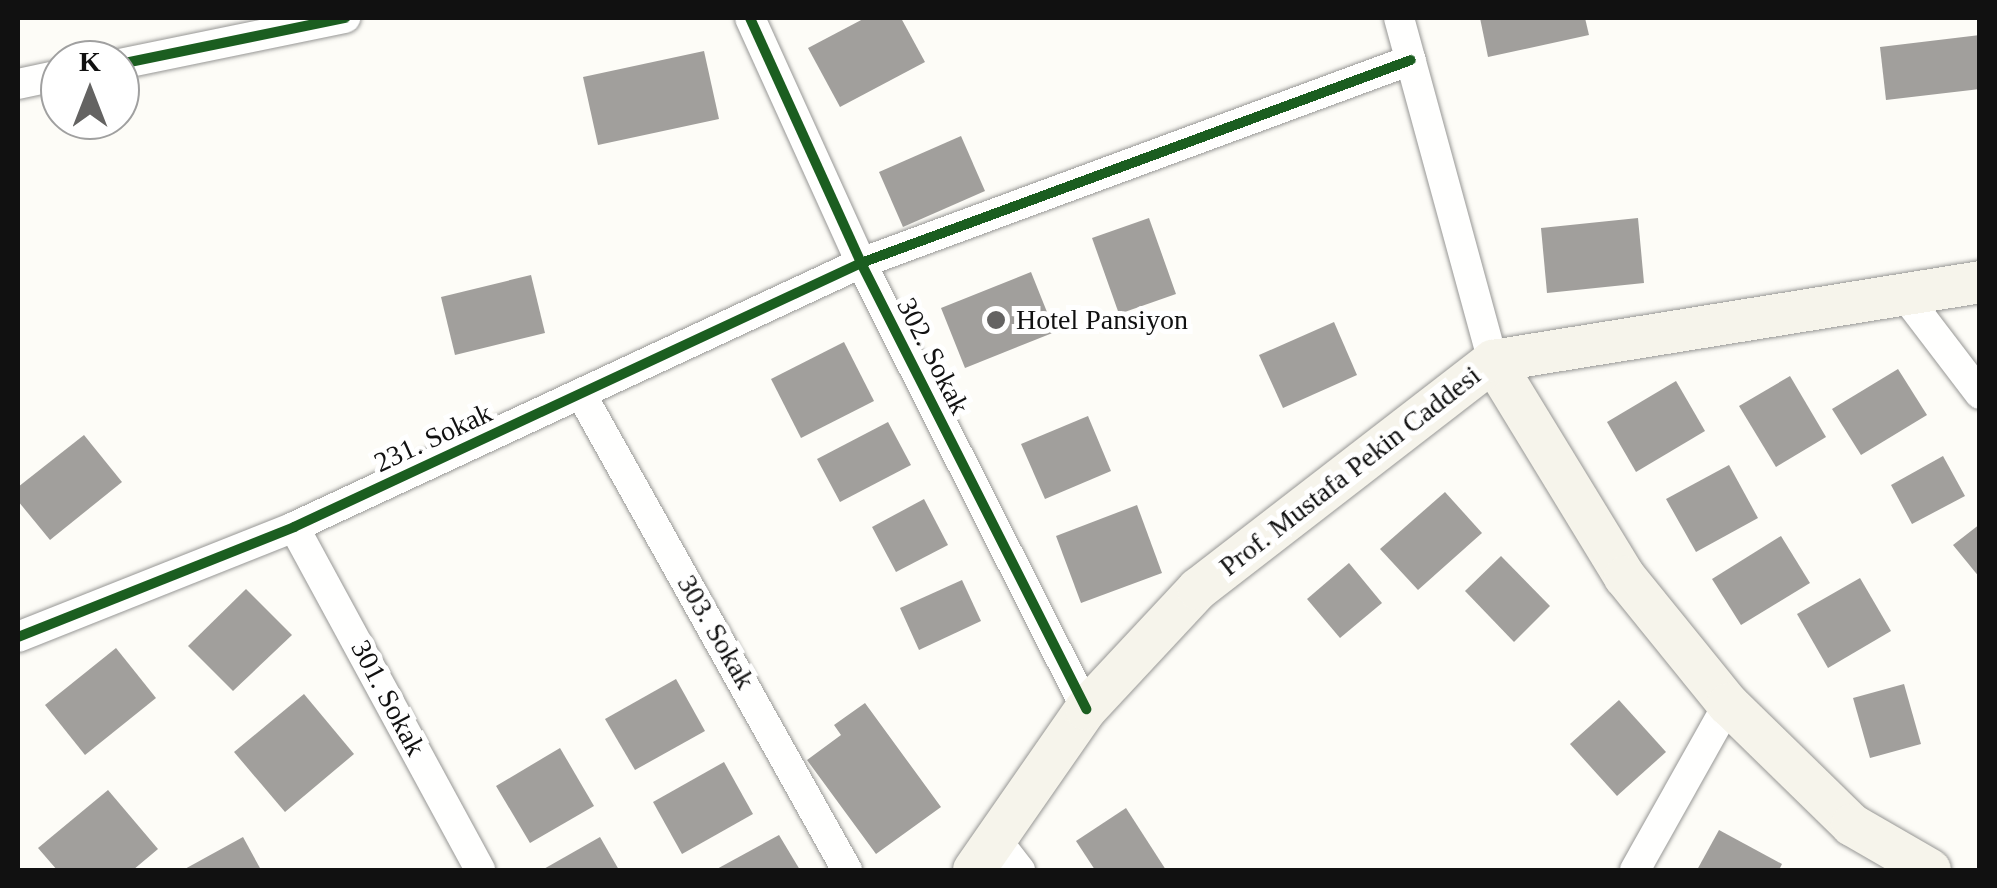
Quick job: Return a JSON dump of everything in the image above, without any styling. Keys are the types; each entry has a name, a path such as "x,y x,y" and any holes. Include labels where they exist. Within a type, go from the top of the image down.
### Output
{"main road":[{"name":"Prof. Mustafa Pekin Caddesi","path":"997,861 1086,710 1198,589 1493,362 1980,282"},
{"path":"1493,362 1625,576 1728,704 1852,825 1930,870"}],"street":[{"path":"140,60 344,18"},
{"name":"302. Sokak","path":"750,18 860,263 1086,710"},
{"path":"1398,18 1493,362"},
{"name":"231. Sokak","path":"18,637 294,526 860,263 1412,60"},
{"path":"1903,293 1980,394"},
{"name":"303. Sokak","path":"582,394 847,870"},
{"name":"301. Sokak","path":"294,526 480,870"},
{"path":"1635,870 1728,704"}],"building":[{"path":"865,18 901,18 925,62 840,107 808,48"},
{"path":"1480,18 1585,18 1589,35 1488,57"},
{"path":"1980,35 1980,89 1886,100 1880,47"},
{"path":"704,51 719,119 598,145 583,77"},
{"path":"961,136 985,191 903,227 879,172"},
{"path":"1149,218 1176,294 1119,314 1092,238"},
{"path":"1638,218 1644,283 1547,293 1541,228"},
{"path":"1031,272 1055,332 965,368 941,308"},
{"path":"531,275 545,333 455,355 441,297"},
{"path":"1334,322 1357,375 1283,408 1259,355"},
{"path":"844,342 874,401 801,438 771,379"},
{"path":"1898,369 1927,415 1861,455 1832,409"},
{"path":"1790,376 1826,437 1776,467 1739,406"},
{"path":"1676,381 1705,431 1636,472 1607,422"},
{"path":"1088,416 1111,471 1045,499 1021,444"},
{"path":"888,422 911,465 840,502 817,459"},
{"path":"84,435 122,482 50,540 18,501 18,487"},
{"path":"1943,456 1965,496 1912,524 1891,485"},
{"path":"1729,465 1758,518 1696,552 1666,499"},
{"path":"1445,492 1482,533 1418,590 1380,549"},
{"path":"924,499 948,545 896,572 872,527"},
{"path":"1137,505 1162,573 1081,603 1056,536"},
{"path":"1980,524 1980,578 1953,545"},
{"path":"1781,536 1810,583 1741,625 1712,579"},
{"path":"1501,556 1550,606 1514,642 1465,591"},
{"path":"1349,563 1382,603 1340,638 1307,599"},
{"path":"1860,578 1891,631 1828,668 1797,614"},
{"path":"962,580 981,621 919,650 900,608"},
{"path":"246,589 292,635 233,691 188,646"},
{"path":"116,648 156,698 85,755 45,705"},
{"path":"676,679 705,731 635,770 605,719"},
{"path":"1904,684 1921,744 1870,758 1853,698"},
{"path":"304,694 354,754 285,812 234,752"},
{"path":"1619,700 1666,752 1617,796 1570,744"},
{"path":"865,703 941,807 876,854 807,760 841,735 834,725"},
{"path":"560,748 594,806 530,843 496,786"},
{"path":"724,762 753,814 682,854 653,802"},
{"path":"108,790 158,849 133,870 57,870 38,848"},
{"path":"1126,808 1166,870 1095,870 1076,841"},
{"path":"1719,830 1782,864 1779,870 1697,870"},
{"path":"779,835 800,870 715,870"},
{"path":"243,837 261,870 183,870"},
{"path":"600,837 619,870 542,870"}],"cycle path":[{"path":"140,60 345,18"},
{"path":"750,18 861,263 1086,709"},
{"path":"18,637 294,527 861,263 1411,60"}],"place":[{"name":"Hotel Pansiyon","path":"996,320"}]}
